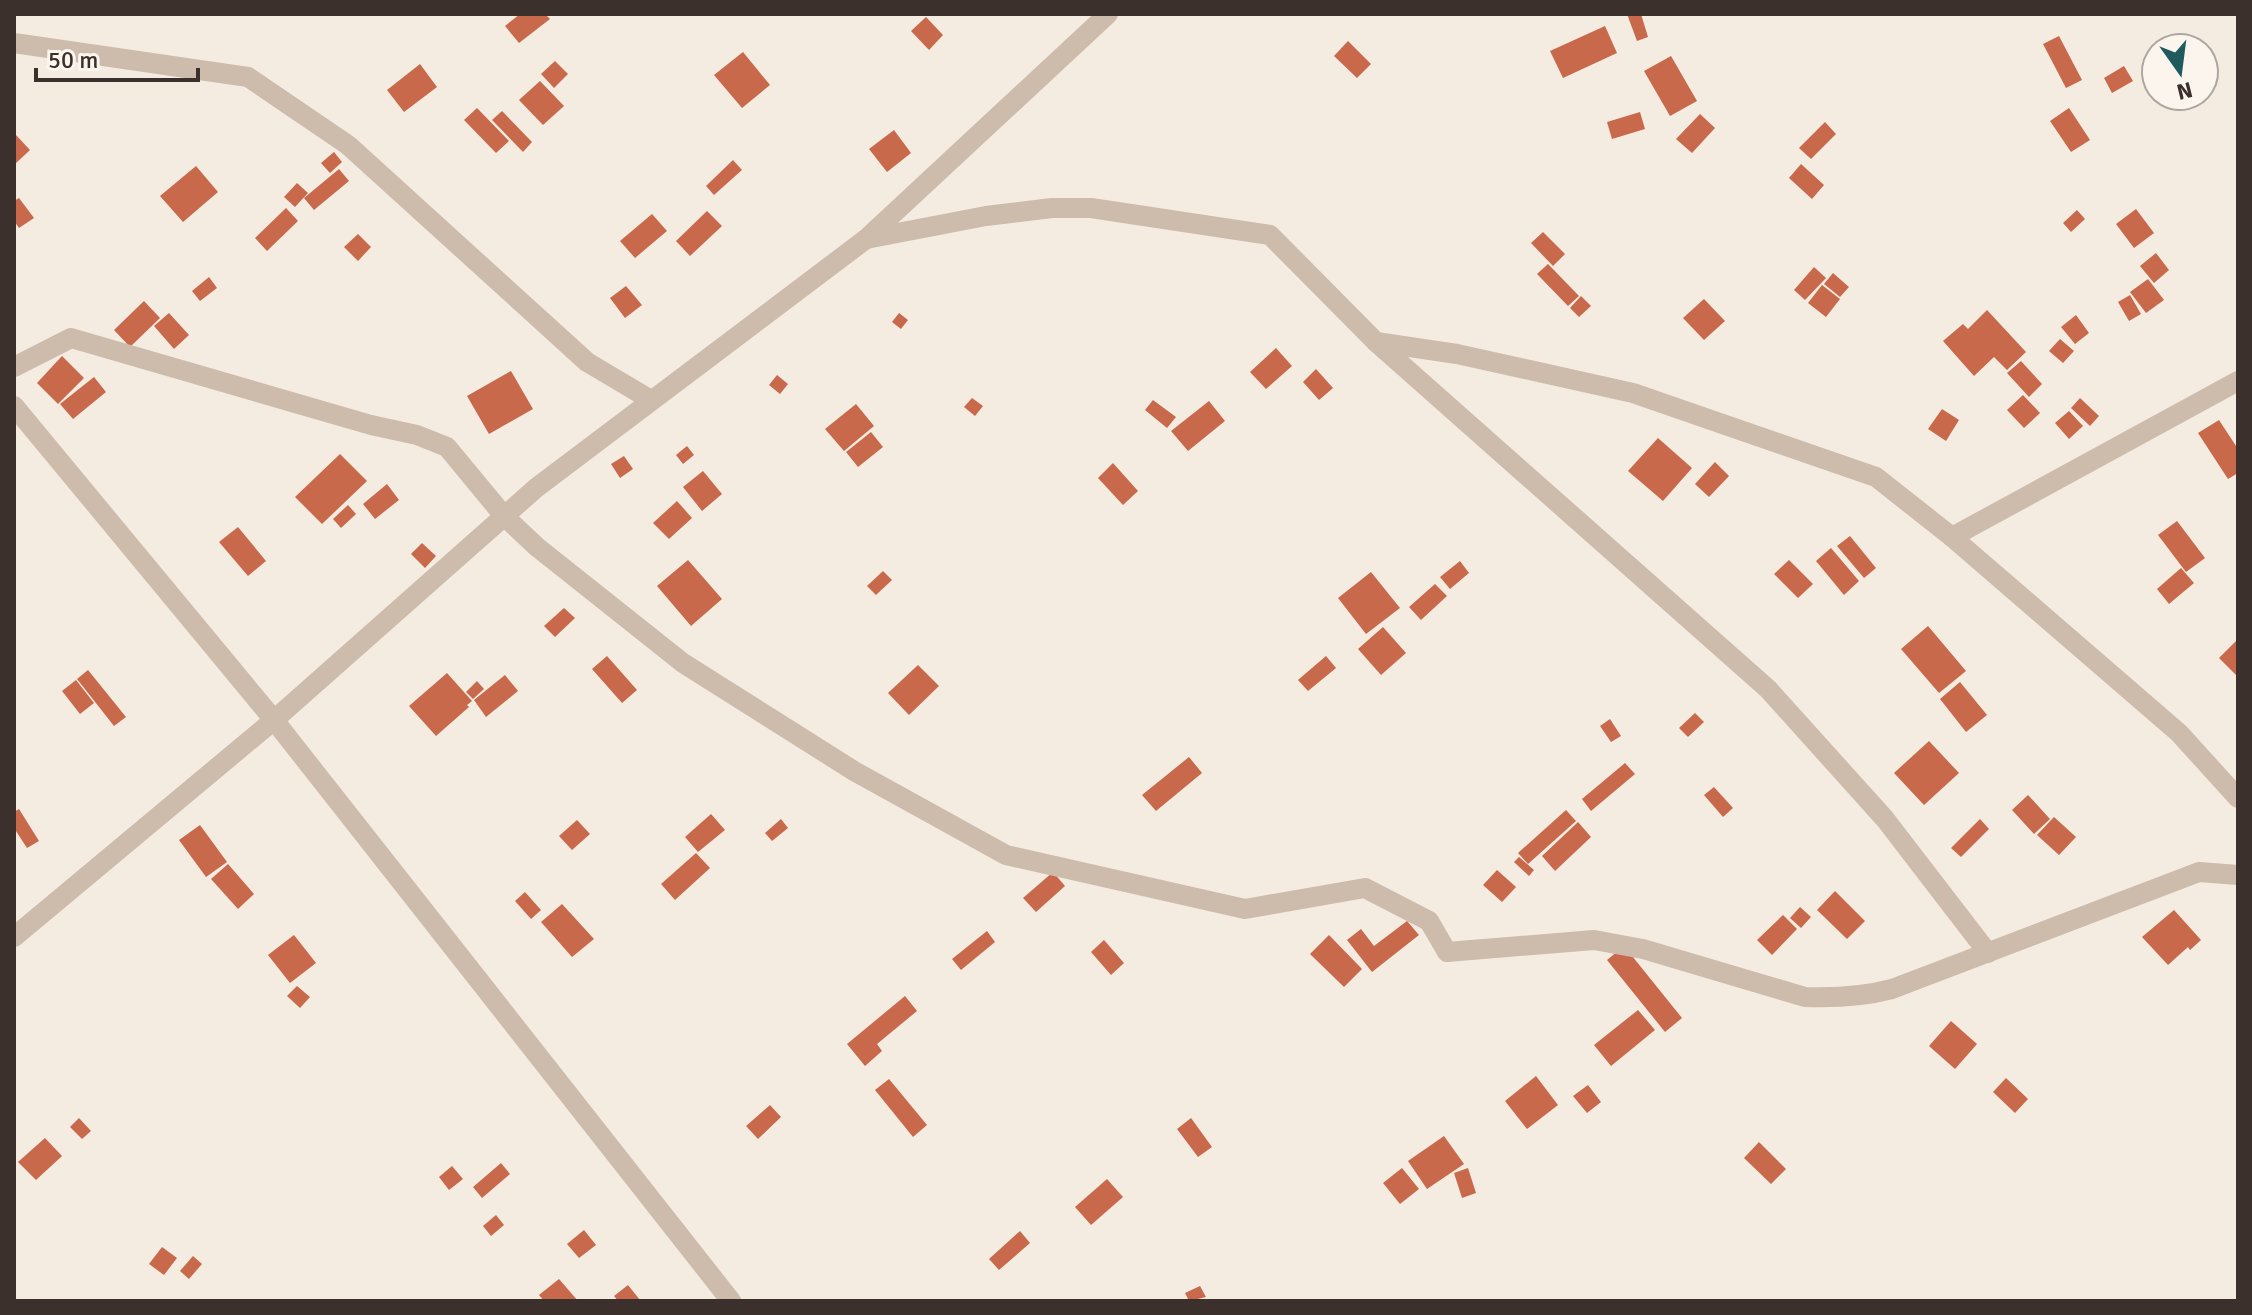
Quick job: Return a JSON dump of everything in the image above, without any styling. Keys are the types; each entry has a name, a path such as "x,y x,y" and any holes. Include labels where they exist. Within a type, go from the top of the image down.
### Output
{"street":[{"path":"14,937 274,720 536,488 866,239 1108,14"},
{"path":"14,43 248,77 348,145 587,362 651,400"},
{"path":"866,239 986,216 1052,208 1091,208 1270,235 1376,342 1768,689 1885,819 1988,953"},
{"path":"14,367 71,338 371,425 417,435 447,447 504,516 537,547 683,663 854,771 1006,855 1245,909 1365,888 1429,921 1447,952 1594,940 1643,949 1805,997 1860,997 1892,989 2199,872 2238,875"},
{"path":"1376,342 1457,354 1633,393 1876,477 1952,537 2179,733 2238,798"},
{"path":"1952,537 2238,381"},
{"path":"14,406 274,720 731,1301"}],"building":[{"path":"520,14 545,14 550,19 519,43 505,26"},
{"path":"1627,14 1641,14 1648,37 1637,41"},
{"path":"926,17 943,35 929,50 911,31"},
{"path":"1605,26 1617,53 1563,78 1550,51"},
{"path":"2059,36 2082,80 2066,88 2043,44"},
{"path":"1348,41 1371,64 1357,78 1334,56"},
{"path":"743,52 770,85 742,108 714,75"},
{"path":"1671,56 1697,101 1670,116 1644,71"},
{"path":"555,61 568,74 554,88 541,74"},
{"path":"420,64 437,87 404,112 387,90"},
{"path":"2124,66 2133,81 2112,93 2104,78"},
{"path":"540,81 564,106 543,125 519,100"},
{"path":"477,108 509,141 496,153 464,120"},
{"path":"2069,108 2090,140 2071,152 2050,121"},
{"path":"502,111 532,142 523,152 492,120"},
{"path":"1640,112 1645,129 1612,139 1607,122"},
{"path":"1700,114 1715,128 1692,153 1676,139"},
{"path":"1825,122 1836,134 1811,159 1799,148"},
{"path":"894,130 911,153 887,172 869,149"},
{"path":"16,135 30,150 14,165 14,137"},
{"path":"334,152 342,162 330,173 321,163"},
{"path":"733,160 742,170 714,195 706,186"},
{"path":"1801,164 1824,185 1812,199 1789,178"},
{"path":"196,166 218,192 183,222 160,196"},
{"path":"339,169 349,181 314,210 304,198"},
{"path":"297,183 308,193 295,207 284,197"},
{"path":"19,198 34,218 19,228 14,221 14,201"},
{"path":"286,208 298,221 267,251 255,238"},
{"path":"2136,209 2154,233 2134,248 2116,224"},
{"path":"2077,210 2085,219 2071,232 2063,223"},
{"path":"707,211 722,226 690,256 676,241"},
{"path":"652,214 667,231 635,258 620,241"},
{"path":"1543,232 1565,254 1553,266 1531,243"},
{"path":"358,234 371,247 358,261 344,247"},
{"path":"2156,253 2169,270 2154,283 2140,266"},
{"path":"1548,264 1579,296 1568,306 1537,274"},
{"path":"1814,267 1826,278 1805,300 1794,290"},
{"path":"1833,273 1849,287 1840,297 1824,284"},
{"path":"209,277 217,288 200,301 192,291"},
{"path":"2148,279 2164,300 2146,313 2130,292"},
{"path":"1822,285 1840,299 1826,317 1808,303"},
{"path":"626,286 642,305 625,318 610,298"},
{"path":"2130,295 2141,314 2129,321 2118,302"},
{"path":"1581,296 1591,306 1579,317 1570,308"},
{"path":"1704,299 1725,321 1704,340 1683,318"},
{"path":"144,301 160,318 130,347 114,330"},
{"path":"1987,310 2026,352 2007,370 1994,357 1974,376 1943,341 1963,324 1968,329"},
{"path":"169,313 189,335 174,349 154,326"},
{"path":"899,313 908,320 901,329 892,322"},
{"path":"2076,315 2089,333 2075,344 2061,327"},
{"path":"2060,339 2074,351 2063,363 2049,351"},
{"path":"1276,348 1292,366 1266,389 1250,372"},
{"path":"62,356 84,378 58,404 37,383"},
{"path":"2021,361 2042,384 2029,397 2007,373"},
{"path":"1316,369 1333,388 1319,400 1303,382"},
{"path":"511,371 533,409 489,434 467,396"},
{"path":"777,375 788,384 780,394 769,385"},
{"path":"94,377 106,392 73,419 60,404"},
{"path":"2023,395 2040,413 2024,428 2007,410"},
{"path":"972,398 983,406 975,416 964,407"},
{"path":"2080,398 2099,416 2090,426 2071,408"},
{"path":"1153,400 1176,417 1167,428 1145,410"},
{"path":"1209,401 1225,421 1188,451 1171,431"},
{"path":"856,404 874,426 844,451 825,429"},
{"path":"1942,409 1959,420 1946,441 1928,429"},
{"path":"2069,411 2083,426 2069,439 2055,423"},
{"path":"2219,420 2238,449 2238,473 2228,479 2198,433"},
{"path":"871,432 883,447 858,467 846,452"},
{"path":"1658,438 1692,468 1663,501 1628,471"},
{"path":"687,446 694,455 683,464 676,455"},
{"path":"340,454 367,481 322,524 295,497"},
{"path":"624,456 633,469 620,478 611,464"},
{"path":"1715,462 1729,476 1709,497 1695,484"},
{"path":"1113,463 1138,491 1123,505 1098,478"},
{"path":"703,471 722,494 702,511 683,487"},
{"path":"387,484 399,500 375,519 363,504"},
{"path":"677,501 692,518 669,539 653,523"},
{"path":"348,505 356,514 341,528 333,519"},
{"path":"2177,521 2205,558 2186,572 2158,535"},
{"path":"238,527 266,561 248,576 219,542"},
{"path":"1850,536 1876,568 1864,578 1837,546"},
{"path":"422,543 436,556 425,568 411,554"},
{"path":"1831,548 1859,581 1844,595 1816,561"},
{"path":"688,560 722,599 691,626 657,586"},
{"path":"1789,560 1813,584 1798,598 1774,574"},
{"path":"1460,561 1469,573 1450,589 1440,577"},
{"path":"2181,568 2194,583 2169,604 2157,589"},
{"path":"883,571 892,580 876,595 867,586"},
{"path":"1371,572 1400,608 1366,634 1338,598"},
{"path":"1435,584 1447,596 1421,620 1409,607"},
{"path":"564,608 575,618 555,637 544,626"},
{"path":"1928,626 1966,671 1939,693 1901,649"},
{"path":"1383,627 1406,653 1381,675 1358,649"},
{"path":"2238,639 2238,677 2219,658"},
{"path":"607,656 637,690 622,703 592,669"},
{"path":"1326,656 1336,668 1308,691 1298,680"},
{"path":"918,665 939,686 909,715 888,693"},
{"path":"88,670 126,717 114,726 77,679"},
{"path":"447,673 472,701 436,736 409,706"},
{"path":"505,675 518,691 486,717 474,700"},
{"path":"76,680 94,703 80,714 62,691"},
{"path":"477,681 484,689 473,699 466,692"},
{"path":"1960,682 1987,715 1966,732 1940,699"},
{"path":"1695,713 1704,722 1688,737 1679,728"},
{"path":"1610,719 1621,736 1611,742 1600,726"},
{"path":"1929,741 1959,773 1924,805 1894,773"},
{"path":"1189,757 1202,773 1156,811 1142,795"},
{"path":"1625,763 1635,774 1591,811 1582,799"},
{"path":"1714,787 1733,808 1723,817 1704,795"},
{"path":"2028,795 2050,819 2034,834 2012,810"},
{"path":"19,809 39,841 27,848 14,828 14,812"},
{"path":"1566,810 1576,821 1528,864 1518,853"},
{"path":"711,814 725,830 698,852 685,837"},
{"path":"2054,817 2076,837 2059,855 2037,835"},
{"path":"781,819 788,828 772,841 765,833"},
{"path":"1980,819 1989,829 1961,857 1951,848"},
{"path":"577,820 590,834 572,850 559,836"},
{"path":"1578,822 1591,837 1555,871 1542,856"},
{"path":"200,825 227,862 206,877 179,840"},
{"path":"696,853 710,868 675,900 661,884"},
{"path":"1519,857 1534,870 1529,876 1514,862"},
{"path":"228,864 254,894 238,909 211,879"},
{"path":"1497,870 1516,887 1502,902 1483,885"},
{"path":"1053,872 1065,886 1036,912 1023,898"},
{"path":"1835,891 1865,921 1847,939 1817,910"},
{"path":"525,892 541,910 531,919 515,901"},
{"path":"562,904 594,939 572,957 541,922"},
{"path":"1800,907 1811,917 1801,928 1790,918"},
{"path":"2174,910 2201,940 2168,965 2142,937"},
{"path":"1783,915 1797,929 1772,955 1757,940"},
{"path":"1407,921 1419,935 1372,972 1347,940 1361,929 1374,946"},
{"path":"987,931 995,942 961,970 952,959"},
{"path":"294,935 316,963 290,983 268,955"},
{"path":"1329,935 1362,969 1344,987 1310,954"},
{"path":"1104,940 1124,963 1111,975 1091,952"},
{"path":"1624,946 1682,1018 1665,1032 1607,960"},
{"path":"297,986 310,997 300,1008 287,996"},
{"path":"905,996 917,1011 877,1044 882,1051 865,1066 847,1044"},
{"path":"1638,1010 1655,1030 1611,1066 1594,1045"},
{"path":"1951,1021 1977,1044 1955,1069 1929,1046"},
{"path":"1536,1076 1558,1105 1527,1129 1505,1101"},
{"path":"2006,1078 2028,1099 2015,1113 1993,1092"},
{"path":"889,1079 927,1125 913,1137 875,1090"},
{"path":"1588,1085 1601,1102 1587,1113 1573,1096"},
{"path":"770,1105 781,1117 758,1139 746,1126"},
{"path":"79,1118 91,1131 82,1139 70,1127"},
{"path":"1191,1118 1212,1147 1198,1157 1177,1129"},
{"path":"1444,1136 1464,1164 1427,1189 1408,1161"},
{"path":"45,1138 62,1156 36,1180 18,1162"},
{"path":"1759,1142 1786,1169 1771,1184 1744,1158"},
{"path":"501,1163 510,1174 482,1198 473,1187"},
{"path":"452,1166 463,1179 449,1190 439,1177"},
{"path":"1402,1168 1419,1189 1400,1204 1383,1183"},
{"path":"1468,1168 1476,1193 1462,1198 1454,1173"},
{"path":"1107,1179 1123,1197 1091,1225 1075,1207"},
{"path":"496,1215 504,1225 491,1236 483,1226"},
{"path":"584,1230 596,1245 579,1258 567,1244"},
{"path":"1020,1231 1030,1243 999,1270 989,1259"},
{"path":"162,1247 177,1258 164,1275 149,1264"},
{"path":"193,1256 202,1264 189,1279 180,1271"},
{"path":"559,1279 578,1301 544,1301 539,1295"},
{"path":"628,1285 640,1300 618,1301 614,1296"},
{"path":"1200,1286 1206,1297 1189,1301 1185,1293"}]}
